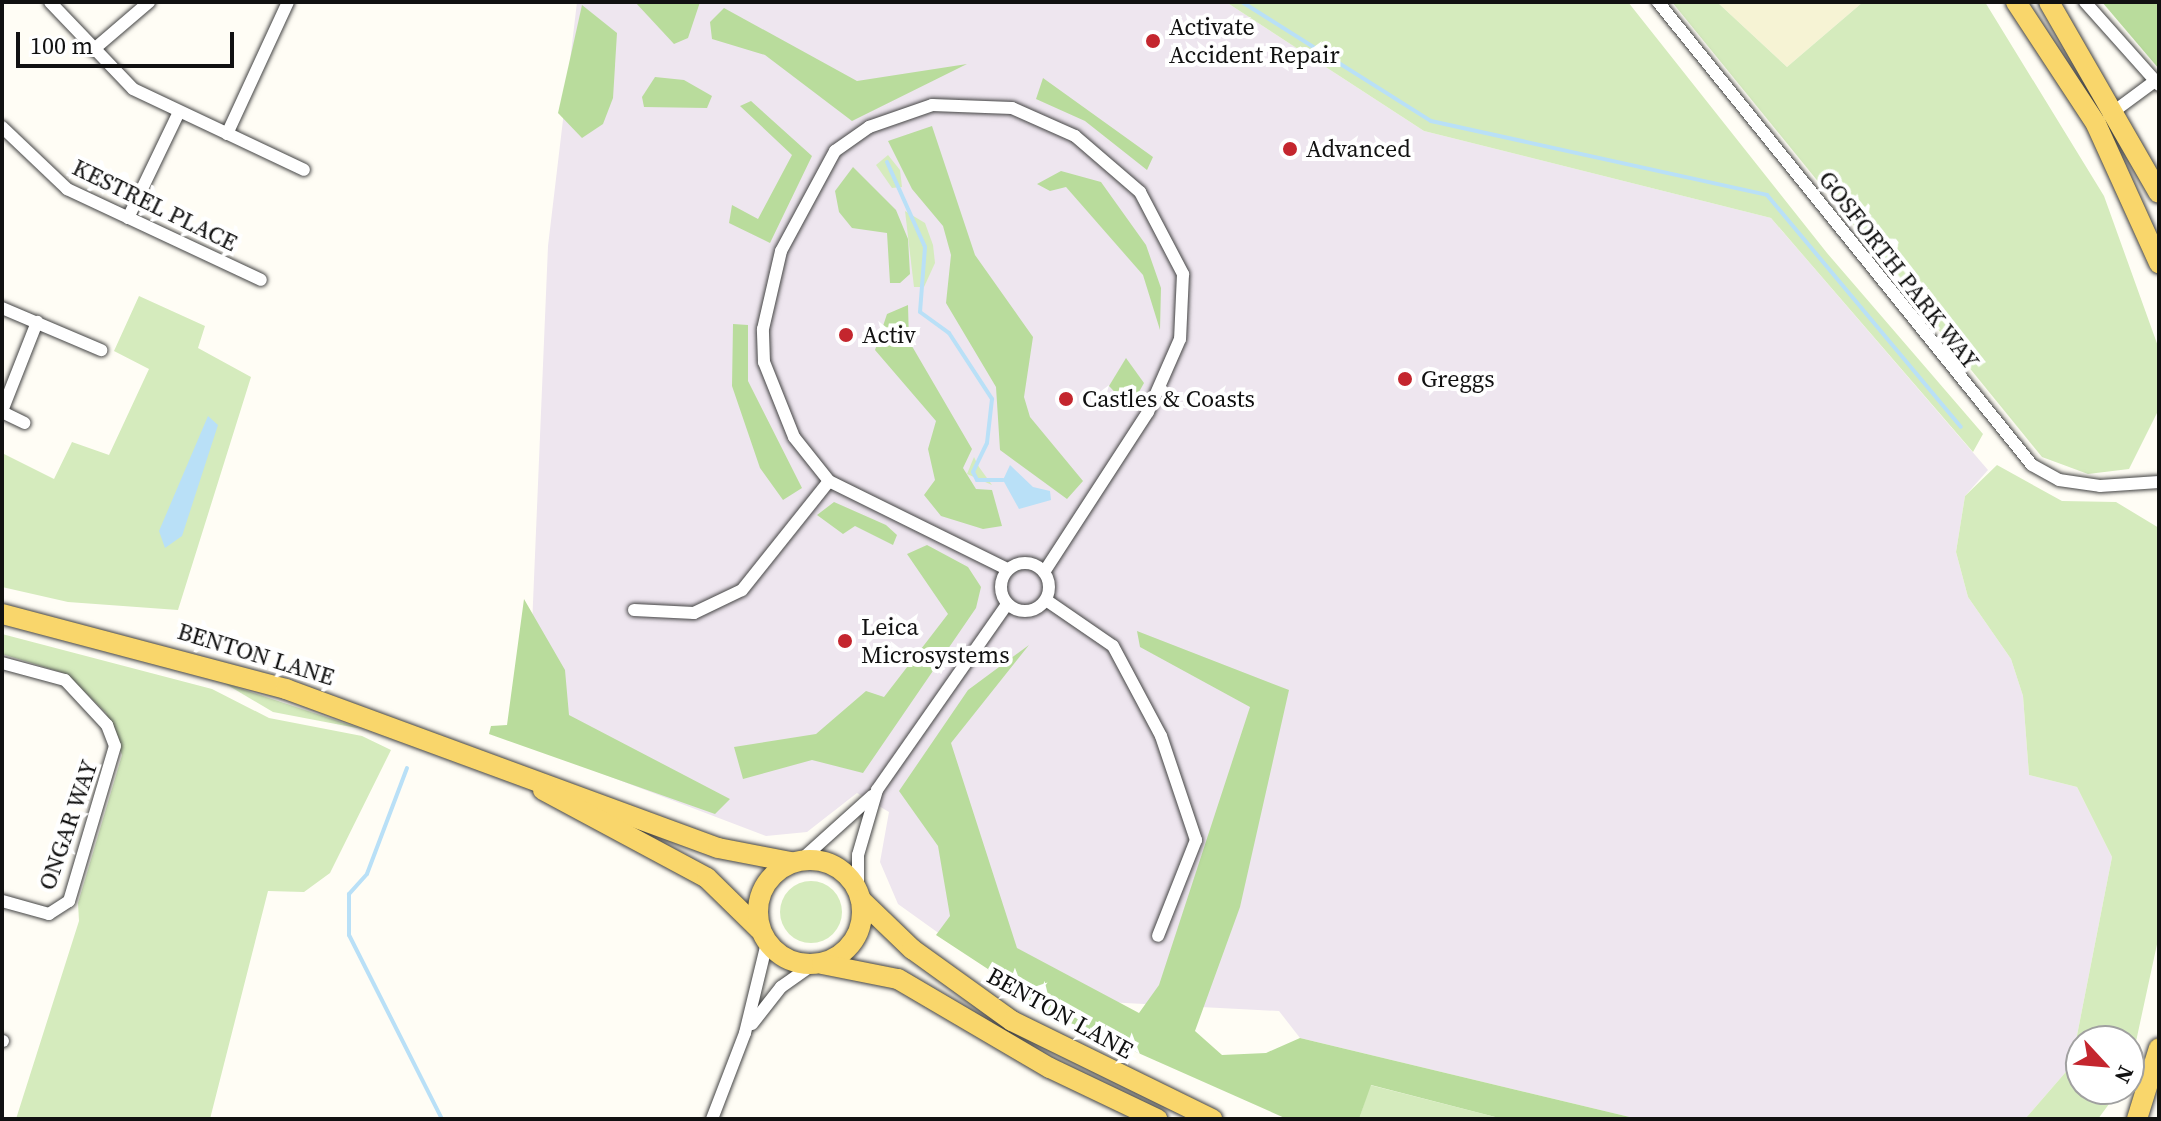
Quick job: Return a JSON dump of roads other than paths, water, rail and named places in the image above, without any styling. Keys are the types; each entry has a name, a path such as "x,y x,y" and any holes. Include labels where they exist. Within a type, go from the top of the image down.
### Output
{"main road":[{"path":"2016,2 2096,124 2159,263"},
{"path":"2049,2 2117,109 2159,193"},
{"name":"BENTON LANE","path":"2,614 260,681 718,848 796,861"},
{"name":"BENTON LANE","path":"489,763 707,878 740,903 764,938"},
{"path":"796,861 837,868 859,895 856,938 817,964 791,962 764,938 764,887 796,861"},
{"name":"BENTON LANE","path":"859,895 903,942 1012,1021 1212,1119"},
{"name":"BENTON LANE","path":"817,964 898,979 1038,1061 1157,1119"},
{"path":"2137,1119 2159,1048"}],"street":[{"path":"50,2 133,89 304,170"},
{"path":"93,50 149,2"},
{"path":"227,134 288,2"},
{"name":"GOSFORTH PARK WAY","path":"1658,2 2032,465 2059,480 2100,486 2157,480"},
{"path":"2085,2 2157,83 2096,124"},
{"path":"1044,572 1026,562 1007,569 829,481 794,437 764,362 768,298 789,228 835,151 905,111 964,101 1037,117 1109,160 1146,200 1183,274 1185,304 1180,339 1148,412 1044,572 1046,600"},
{"path":"128,218 179,112"},
{"name":"KESTREL PLACE","path":"2,127 48,177 261,280"},
{"path":"2,308 101,350"},
{"path":"25,423 2,412 37,322"},
{"path":"634,610 694,613 742,590 829,481"},
{"path":"1007,569 1000,590 1007,604 1029,611 1046,600"},
{"path":"1046,600 1113,646 1161,736 1196,840 1158,936"},
{"path":"796,861 838,833 877,790 1007,604"},
{"name":"ONGAR WAY","path":"2,663 65,680 107,725 115,746 69,901 49,914 2,901"},
{"path":"859,895 858,855 877,790"},
{"path":"712,1119 745,1033 764,938"},
{"path":"745,1033 781,987 817,964"}],"water":[{"path":"208,416 218,425 182,536 165,548 159,531"},
{"path":"1010,465 1033,487 1050,491 1051,500 1019,509 1003,480"}],"waterway":[{"path":"1242,2 1431,121 1767,195 1961,427"},
{"path":"887,162 925,247 920,312 949,333 992,399 987,443 973,472 977,480 1003,480"},
{"path":"407,768 367,874 349,894 349,935 442,1119"}],"place":[{"name":"Activate Accident Repair","path":"1153,41"},
{"name":"Advanced","path":"1290,149"},
{"name":"Activ","path":"846,335"},
{"name":"Greggs","path":"1405,379"},
{"name":"Castles & Coasts","path":"1066,399"},
{"name":"Leica Microsystems","path":"845,641"}]}
